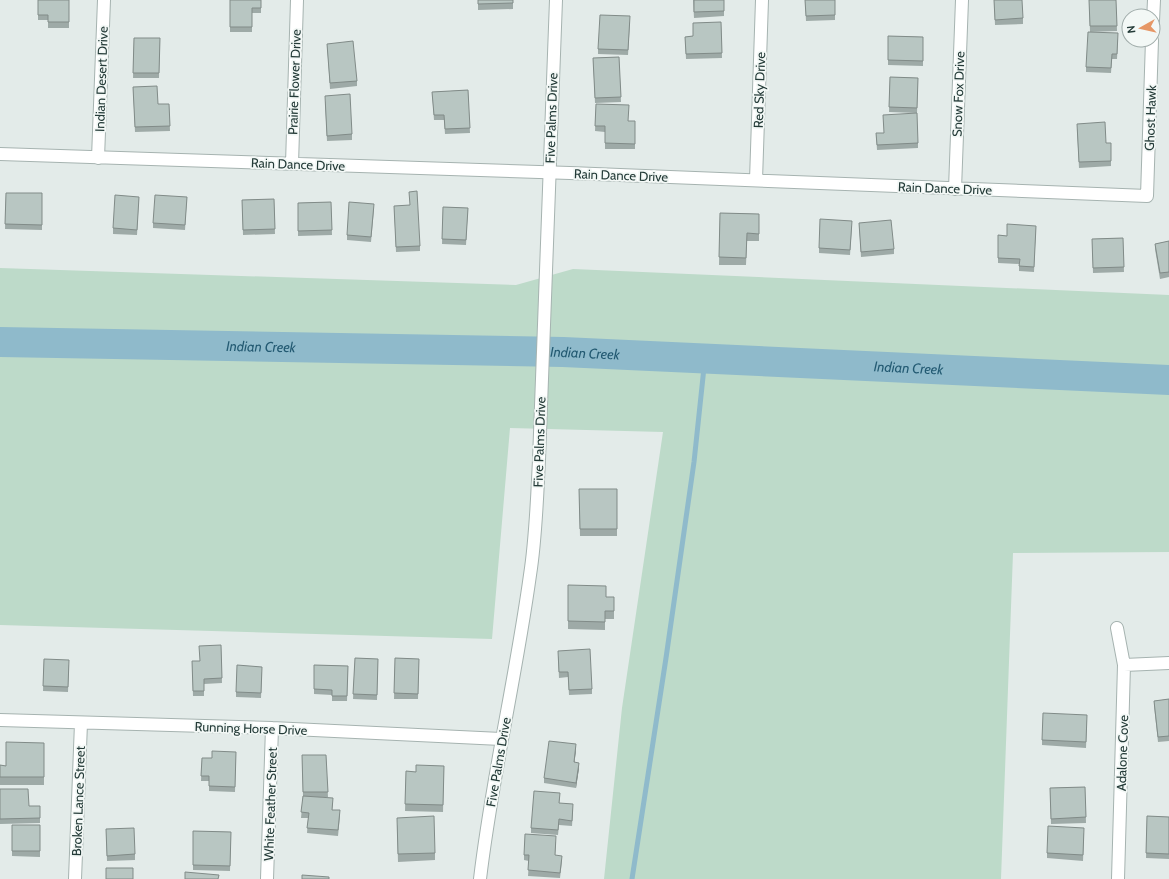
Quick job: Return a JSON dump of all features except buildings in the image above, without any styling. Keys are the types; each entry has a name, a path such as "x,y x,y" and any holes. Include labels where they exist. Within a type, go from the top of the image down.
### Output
{"street":[{"name":"Indian Desert Drive","path":"98,158 104,0"},
{"name":"Prairie Flower Drive","path":"292,164 297,0"},
{"name":"Five Palms Drive","path":"480,879 490,800 531,573 537,506 556,0"},
{"name":"Red Sky Drive","path":"756,180 762,0"},
{"name":"Snow Fox Drive","path":"955,189 962,0"},
{"name":"Ghost Hawk","path":"1147,196 1152,48"},
{"name":"Rain Dance Drive","path":"0,154 549,172 1147,196"},
{"name":"Adalone Cove","path":"1117,628 1124,665 1118,879"},
{"path":"1124,665 1169,663"},
{"name":"Running Horse Drive","path":"0,720 272,728 502,739"},
{"name":"Broken Lance Street","path":"75,879 81,723"},
{"name":"White Feather Street","path":"268,879 272,728"}],"green space":[{"path":"0,268 516,285 573,269 1169,295 1169,552 1013,553 1001,879 604,879 622,708 663,432 510,428 492,639 0,625"}],"waterway":[{"name":"Indian Creek","path":"0,342 563,352 1169,380"},
{"path":"632,879 694,462 705,358"}]}
